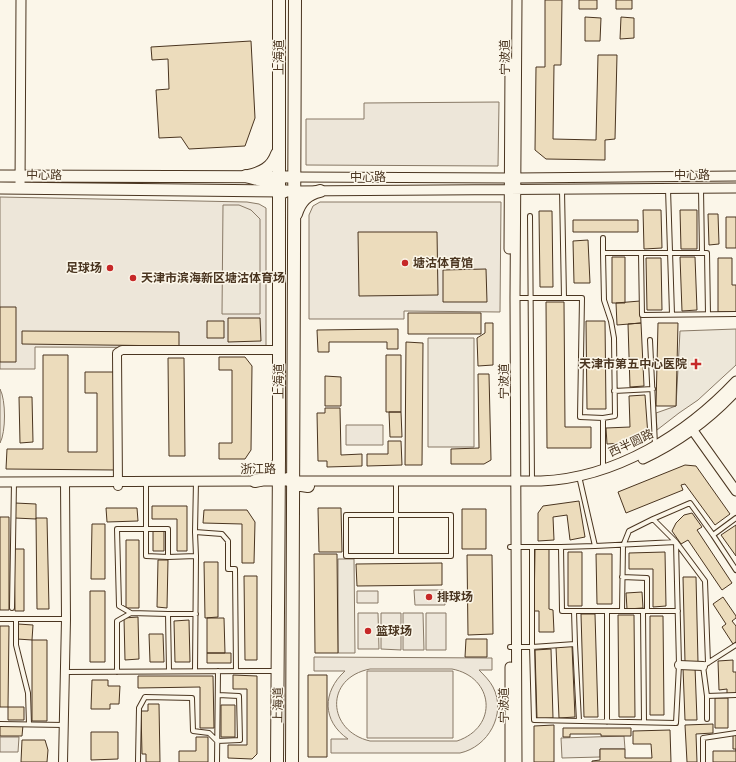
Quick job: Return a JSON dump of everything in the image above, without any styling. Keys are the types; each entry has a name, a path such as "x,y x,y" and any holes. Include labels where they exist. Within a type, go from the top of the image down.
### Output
{"main road":[{"name":"上海道","path":"279,0 279,458 285,481 294,499 292,762"},
{"name":"上海道","path":"277,762 278,671 285,481 294,454 295,0"},
{"path":"279,184 290,165 295,147"},
{"path":"246,176 263,171 269,167 276,158 278,149"},
{"name":"中心路","path":"0,176 246,176"},
{"path":"246,176 279,184 290,203 295,221"},
{"name":"中心路","path":"0,188 246,191 279,184 295,177"},
{"name":"中心路","path":"279,184 295,191"},
{"path":"246,191 268,196 274,202 279,220"},
{"path":"295,221 301,202 310,194 320,191"},
{"path":"256,484 271,475 279,458"},
{"path":"285,481 308,486"},
{"path":"294,499 297,490 308,486"}],"street":[{"path":"20,188 21,0"},
{"name":"宁波道","path":"510,762 513,647 513,178 511,0"},
{"name":"宁波道","path":"513,178 517,0"},
{"name":"中心路","path":"295,177 513,178 736,176"},
{"name":"中心路","path":"295,191 736,188"},
{"name":"宁波道","path":"513,189 515,298 513,483"},
{"path":"118,484 117,353 122,350 279,350"},
{"name":"西半圆路","path":"513,483 579,479 621,462 691,427 736,381"},
{"name":"西半圆路","path":"513,483 550,486 605,474 659,451 691,427 716,411 736,391"},
{"path":"691,427 736,491"},
{"name":"浙江路","path":"0,482 14,484 256,484 285,481 396,484"},
{"name":"浙江路","path":"308,486 513,483"},
{"name":"浙江路","path":"0,486 14,484"},
{"path":"63,762 66,619 65,484"},
{"name":"宁波道","path":"513,647 517,762"},
{"path":"679,665 705,665"}],"lane":[{"path":"668,188 672,314"},
{"path":"701,188 702,253"},
{"path":"562,190 564,298"},
{"path":"530,216 532,481"},
{"path":"515,298 582,298 580,417 603,418 615,416 614,338 611,321 604,300 602,238"},
{"path":"603,253 707,253 708,314"},
{"path":"641,253 642,315 736,314"},
{"path":"650,340 655,446"},
{"path":"614,391 653,389"},
{"path":"603,418 603,469"},
{"path":"579,479 595,546"},
{"path":"12,608 14,484"},
{"path":"146,484 146,556 196,556"},
{"path":"195,671 196,484"},
{"path":"396,484 396,556"},
{"path":"622,611 622,546 629,531 652,519 690,503 736,570"},
{"path":"346,515 452,515 451,556 396,556 346,556 346,515"},
{"path":"713,535 736,518"},
{"path":"652,519 676,542 705,581 705,665 707,719"},
{"path":"168,557 168,529 118,529 119,606 131,613 196,614"},
{"path":"196,532 222,534 228,541 228,569 235,570 236,671"},
{"path":"532,547 534,720 676,723 679,665 676,542"},
{"path":"513,547 622,546 676,542"},
{"path":"561,547 562,611 678,611"},
{"path":"622,577 647,578 645,611 644,722"},
{"path":"574,611 579,721"},
{"path":"607,611 608,722"},
{"path":"117,672 117,621 131,613"},
{"path":"168,614 169,671"},
{"path":"0,619 66,619"},
{"path":"16,619 16,645 28,693 29,724"},
{"path":"513,647 575,644"},
{"path":"705,665 736,645"},
{"path":"217,762 218,671"},
{"path":"65,672 278,671"},
{"path":"217,741 240,740 239,696 218,695"},
{"path":"706,696 736,695"},
{"path":"138,761 139,708 145,697 192,698 193,731 209,732 217,741"},
{"path":"0,724 64,725"},
{"path":"703,762 704,738 736,733"}],"shaded area":[{"path":"499,102 498,166 306,165 306,119 364,119 364,103"},
{"name":"天津市滨海新区塘沽体育场","path":"0,197 247,202 259,204 266,208 266,348 35,347 35,369 0,369"},
{"name":"塘沽体育馆","path":"320,202 501,202 500,312 404,311 404,319 309,319 309,215 313,206"},
{"path":"223,205 239,205 251,210 260,219 260,314 222,314"},
{"path":"736,329 736,365 698,400 657,430 656,413 676,406 680,331"},
{"path":"428,338 474,338 474,447 428,447"},
{"path":"0,389 2,394 4,416 2,438 0,443"},
{"path":"346,425 383,425 383,445 346,445"},
{"path":"338,559 354,559 355,653 338,653"},
{"name":"排球场","path":"414,590 444,590 445,605 415,605"},
{"path":"357,591 378,591 378,603 357,603"},
{"name":"篮球场","path":"358,613 378,613 379,649 358,649"},
{"name":"篮球场","path":"381,613 401,613 401,650 381,649"},
{"name":"篮球场","path":"403,613 423,613 424,650 403,650"},
{"name":"篮球场","path":"426,613 446,613 446,650 426,650"},
{"path":"314,657 492,658 492,670 479,670 492,685 497,697 498,708 496,718 492,728 479,744 470,750 460,753 331,753 331,739 348,739 339,732 333,724 328,706 332,688 337,679 345,671 314,671","holes":["370,669 452,669 466,674 476,682 483,692 486,703 485,714 480,725 471,734 457,741 370,741 356,735 345,727 339,716 337,705 338,693 345,683 355,674"]},
{"path":"367,671 453,671 453,738 367,738"},
{"path":"624,736 625,749 600,749 600,757 562,758 561,738"},
{"path":"0,737 19,737 18,752 0,752"}],"building":[{"path":"545,0 562,0 561,65 554,65 553,139 596,140 598,55 617,55 615,139 605,140 605,160 546,159 535,150 536,67 545,67"},
{"path":"579,0 597,0 597,9 579,9"},
{"path":"616,0 632,0 632,9 616,9"},
{"path":"585,17 601,18 600,41 585,41"},
{"path":"621,17 634,18 634,38 620,39"},
{"path":"251,41 255,118 245,146 189,149 181,137 159,138 156,90 169,89 168,59 152,60 151,47"},
{"path":"643,210 661,210 662,248 644,249"},
{"path":"680,210 697,210 697,249 681,249"},
{"path":"539,211 552,211 553,287 540,287"},
{"path":"708,214 718,214 719,244 709,245"},
{"path":"726,217 736,217 736,248 726,248"},
{"path":"573,220 638,220 638,232 573,232"},
{"path":"358,232 437,232 438,295 359,296"},
{"path":"588,240 590,283 574,283 573,241"},
{"path":"612,257 625,257 625,303 612,303"},
{"path":"680,257 695,257 697,310 682,311"},
{"path":"646,258 661,258 662,310 647,310"},
{"path":"718,258 732,258 732,285 736,285 736,312 718,312"},
{"path":"486,269 487,302 443,302 443,270"},
{"path":"640,301 641,323 617,325 616,303"},
{"path":"546,302 564,302 565,427 591,427 591,448 547,448"},
{"path":"0,307 16,307 16,362 0,362"},
{"path":"408,313 481,313 481,334 408,334"},
{"path":"228,318 260,318 261,341 228,342"},
{"path":"207,321 224,321 224,338 207,338"},
{"path":"586,321 605,321 606,409 587,409"},
{"path":"485,323 493,323 493,365 478,366 477,338 485,333"},
{"path":"641,323 644,386 630,387 628,324"},
{"path":"658,323 678,323 676,406 656,406"},
{"path":"398,329 398,349 387,349 387,342 329,342 329,352 318,352 317,330"},
{"path":"22,331 179,332 179,346 22,344"},
{"path":"406,342 423,343 422,465 405,465"},
{"path":"43,355 68,355 68,452 97,452 97,393 85,393 85,372 114,372 114,470 6,469 7,449 43,449"},
{"path":"386,355 401,355 401,412 386,412"},
{"path":"219,357 245,357 252,366 251,450 245,459 219,459 219,443 232,443 232,370 219,370"},
{"path":"168,358 184,358 185,456 169,456"},
{"path":"478,374 489,374 491,460 484,464 451,464 451,449 479,448"},
{"path":"325,376 341,377 341,406 325,406"},
{"path":"645,395 648,436 639,442 607,444 606,428 630,427 629,396"},
{"path":"19,397 32,397 33,442 20,443"},
{"path":"325,408 340,408 341,455 362,454 362,466 327,467 327,461 318,461 317,413 325,413"},
{"path":"389,412 401,412 402,437 390,437"},
{"path":"388,441 401,441 402,465 367,466 367,454 388,454"},
{"path":"685,465 696,466 730,514 715,525 685,484 681,485 683,490 626,513 618,492"},
{"path":"579,501 585,537 570,540 567,515 553,517 554,540 538,541 538,513 543,506"},
{"path":"15,503 36,504 36,519 15,518"},
{"path":"152,506 187,506 187,551 177,551 177,519 152,519"},
{"path":"106,508 137,508 138,521 107,522"},
{"path":"318,508 341,508 342,552 319,552"},
{"path":"462,509 486,509 486,549 462,549"},
{"path":"204,510 247,510 255,522 254,563 242,563 242,524 203,523"},
{"path":"692,513 702,527 697,530 732,583 722,590 688,540 681,544 672,531 676,523 684,515"},
{"path":"0,517 9,517 9,610 0,610"},
{"path":"36,518 47,518 49,609 37,609"},
{"path":"92,524 105,524 105,579 91,579"},
{"path":"736,525 736,556 721,535"},
{"path":"153,531 164,531 164,551 153,551"},
{"path":"126,540 139,540 139,608 126,608"},
{"path":"549,548 549,609 553,610 554,632 539,632 539,611 534,611 535,549"},
{"path":"14,549 24,549 24,611 15,611"},
{"path":"568,552 582,552 582,606 568,606"},
{"path":"665,552 666,606 653,607 653,569 629,569 629,553"},
{"path":"314,554 337,554 338,653 315,653"},
{"path":"596,554 612,554 612,604 597,604"},
{"path":"467,555 492,555 493,634 468,635"},
{"path":"158,560 168,560 167,608 157,607"},
{"path":"204,562 218,562 218,617 205,618"},
{"path":"442,563 442,585 357,586 356,564"},
{"path":"244,576 257,576 257,660 245,660"},
{"path":"683,577 696,577 698,662 685,662"},
{"path":"90,591 105,591 105,662 90,662"},
{"path":"642,592 643,608 627,609 626,593"},
{"path":"723,597 736,616 736,618 732,621 736,626 736,642 733,644 722,627 726,624 713,604"},
{"path":"581,614 595,614 598,717 584,717"},
{"path":"618,615 634,615 635,717 619,717"},
{"path":"650,616 663,616 664,715 650,715"},
{"path":"138,617 139,659 125,660 124,618"},
{"path":"207,618 224,618 225,653 207,653"},
{"path":"189,620 190,662 175,662 174,621"},
{"path":"18,624 33,625 32,640 17,639"},
{"path":"0,626 9,626 8,707 0,707"},
{"path":"149,634 163,634 164,662 150,662"},
{"path":"466,639 487,639 487,657 465,657"},
{"path":"32,640 47,640 47,721 32,721"},
{"path":"572,646 575,717 559,718 556,647"},
{"path":"551,649 553,718 537,719 535,650"},
{"path":"207,653 231,653 231,663 207,663"},
{"path":"733,660 733,672 736,672 736,694 727,695 727,689 719,690 718,661"},
{"path":"695,667 697,720 685,720 683,668"},
{"path":"233,675 257,676 257,754 252,759 228,758 228,745 247,745 247,689 233,689"},
{"path":"308,675 327,675 327,757 308,757"},
{"path":"138,676 213,676 214,728 200,728 200,687 138,688"},
{"path":"92,680 108,680 108,686 120,686 119,704 110,704 110,709 91,709"},
{"path":"715,698 728,698 728,728 715,728"},
{"path":"148,704 159,704 160,762 146,762 146,754 142,754 141,711 148,711"},
{"path":"221,705 235,705 235,737 221,737"},
{"path":"8,707 24,707 24,720 8,720"},
{"path":"713,724 713,733 696,734 697,762 687,762 685,725"},
{"path":"0,725 23,725 22,736 0,736"},
{"path":"554,725 554,762 534,762 534,726"},
{"path":"563,728 631,728 631,736 570,734 570,737 563,737"},
{"path":"670,730 671,762 592,762 600,760 600,749 625,749 625,758 652,758 651,744 633,744 633,731"},
{"path":"91,732 118,732 118,759 91,760"},
{"path":"733,735 736,735 736,749 733,749"},
{"path":"196,737 208,737 208,762 179,762 179,751 196,751"},
{"path":"22,740 45,740 48,750 47,762 21,762"},
{"path":"713,751 736,751 736,762 713,762"}],"place":[{"name":"塘沽体育馆","path":"405,263"},
{"name":"足球场","path":"110,268"},
{"name":"天津市滨海新区塘沽体育场","path":"133,278"},
{"name":"天津市第五中心医院","path":"696,364"},
{"name":"排球场","path":"429,597"},
{"name":"篮球场","path":"368,631"}]}
